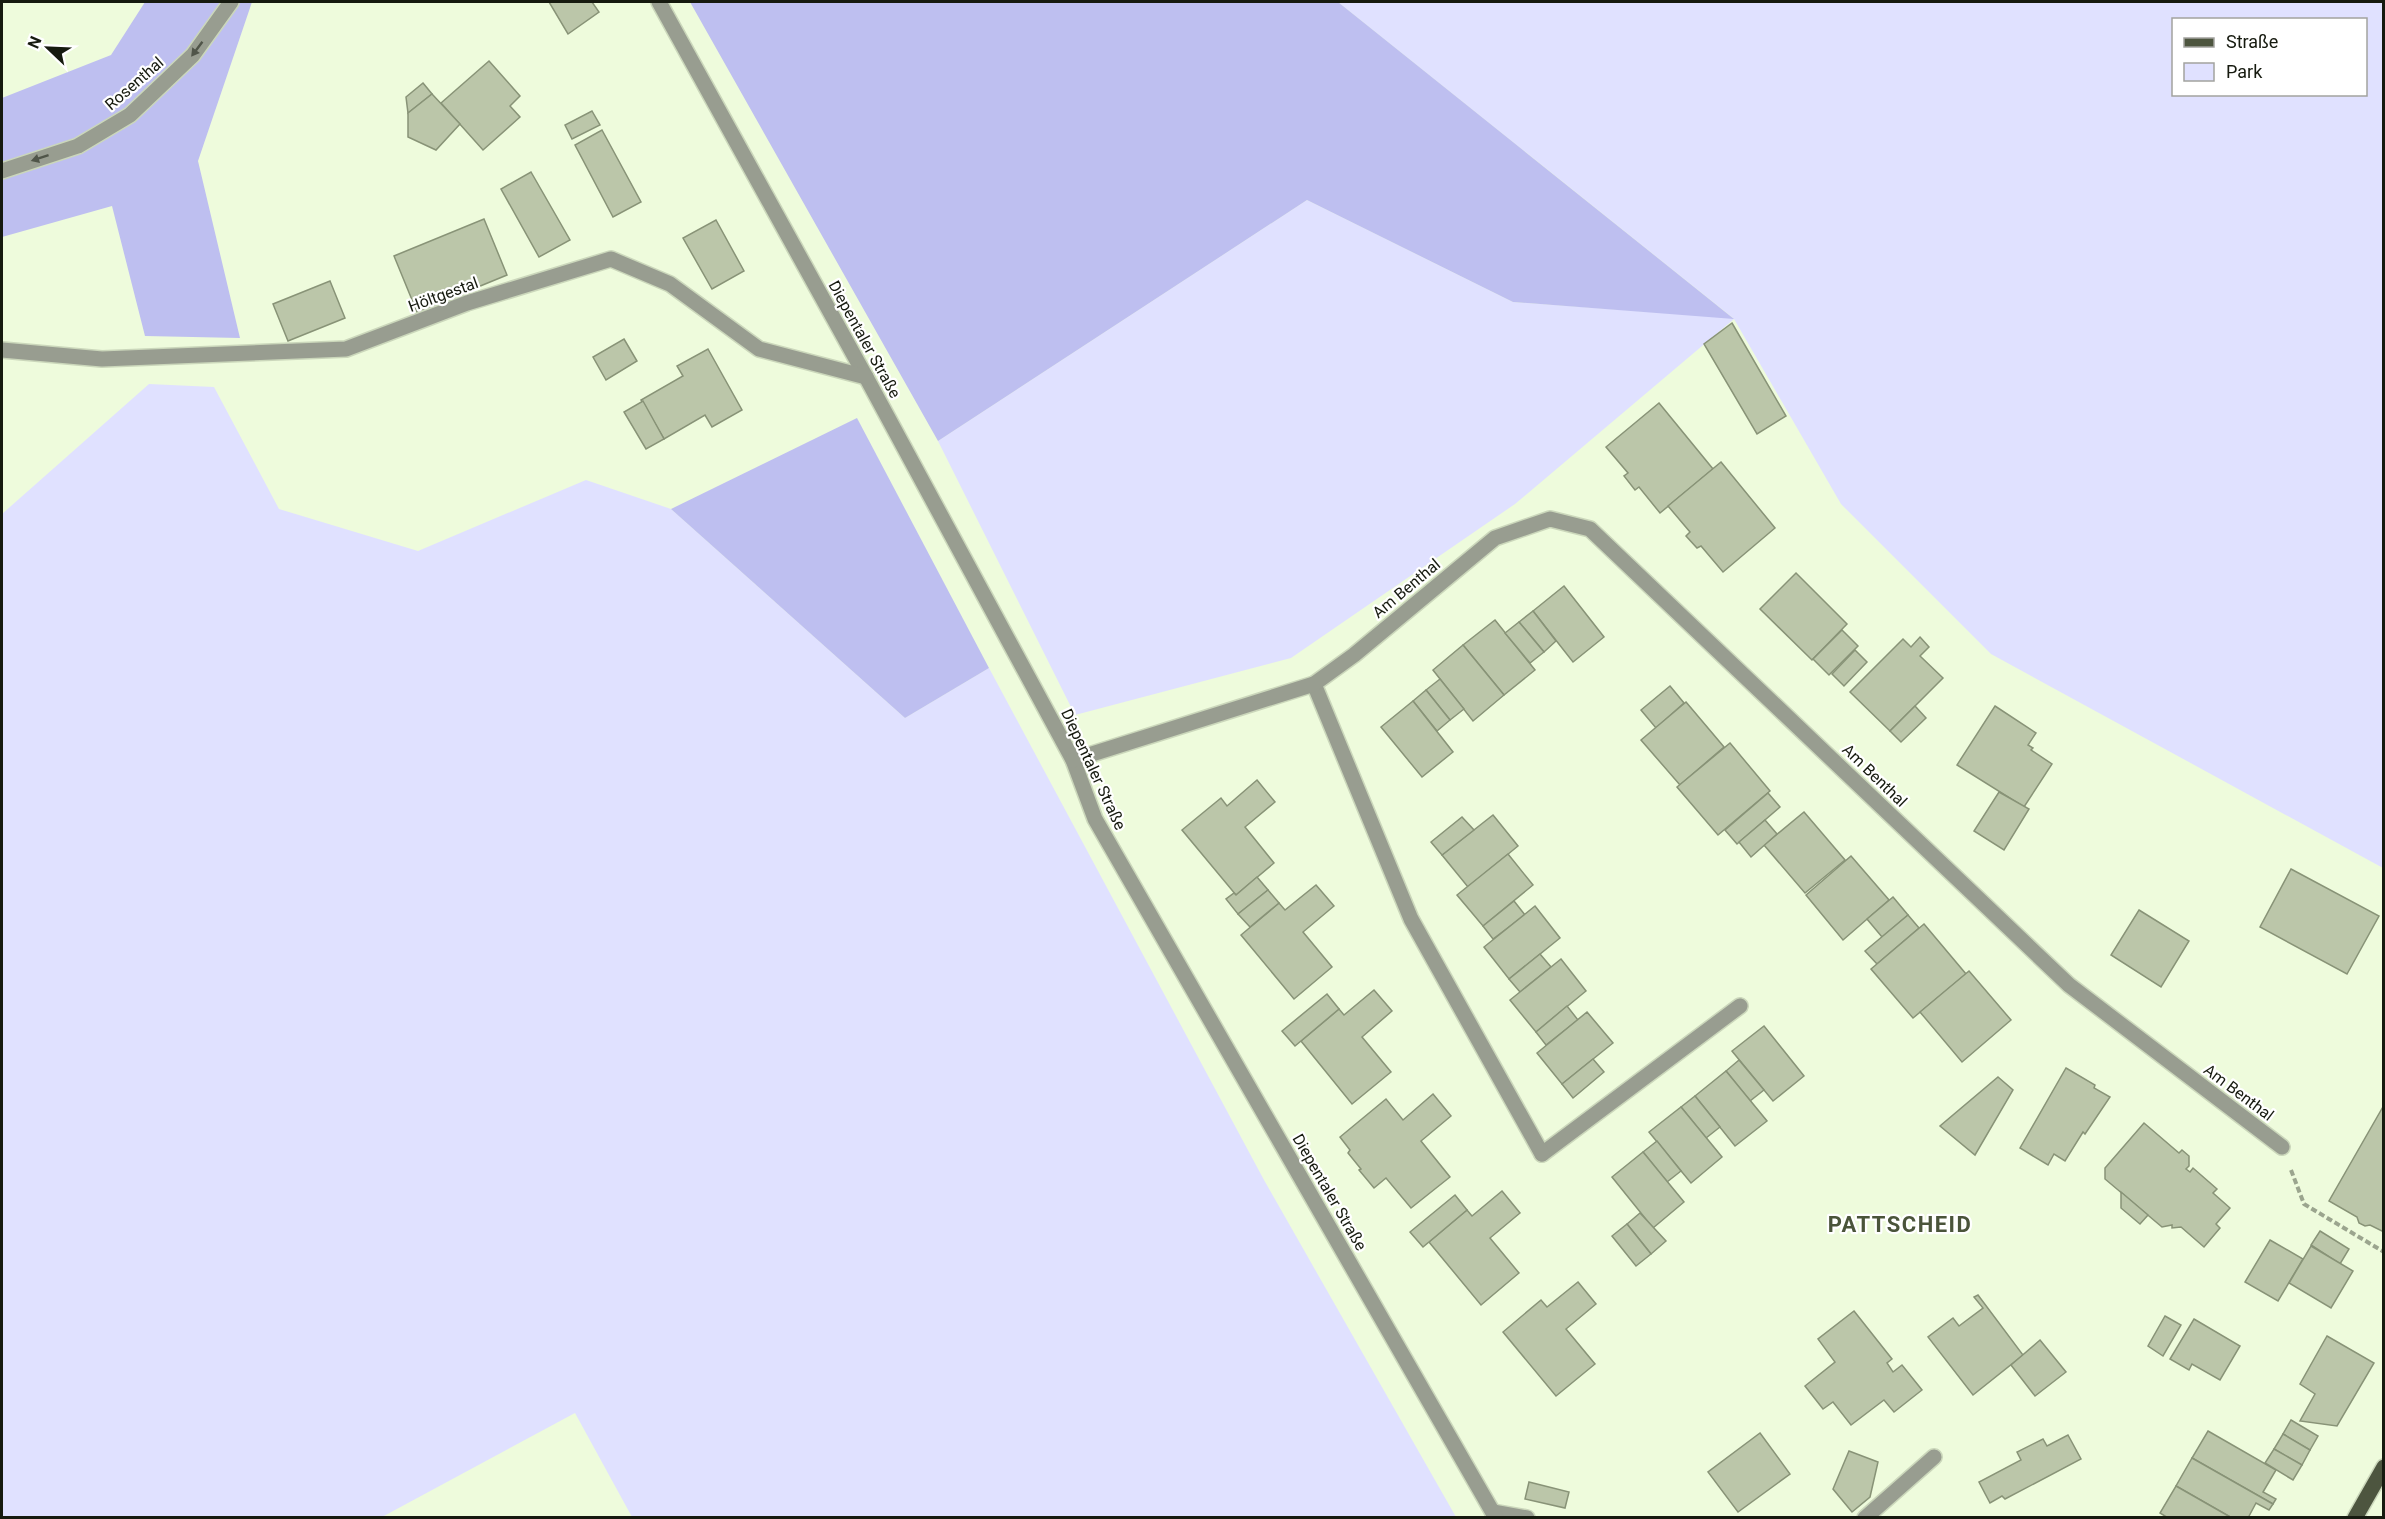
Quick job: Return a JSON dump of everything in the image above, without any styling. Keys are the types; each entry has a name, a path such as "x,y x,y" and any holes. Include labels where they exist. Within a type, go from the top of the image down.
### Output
{"main road":[{"path":"2355,1518 2384,1467"}],"street":[{"name":"Rosenthal","path":"2,171 78,146 130,115 194,55 231,2"},
{"name":"Diepentaler Straße","path":"658,2 866,377 1073,760 1095,819 1495,1515 1527,1518"},
{"name":"Höltgestal","path":"2,350 102,359 346,349 467,303 611,259 670,284 759,349 866,377"},
{"name":"Am Benthal","path":"1073,760 1314,684 1354,655 1495,538 1550,519 1590,529 2069,985 2282,1147"},
{"path":"1314,684 1411,920 1542,1154 1740,1006"},
{"path":"1865,1518 1934,1457"}],"path":[{"path":"2282,1147 2304,1204 2384,1252"}],"green space":[{"path":"1338,2 2383,2 2383,868 1991,654 1841,504 1734,319 1515,504 1291,658 1075,715 938,441 1307,200 1513,302 1733,318"},
{"path":"149,384 214,387 279,509 418,551 586,480 671,509 905,718 989,668 1264,1180 1456,1517 632,1517 575,1413 382,1517 2,1517 2,514"}],"shaded area":[{"path":"145,2 252,2 198,161 240,338 145,336 112,206 2,237 2,98 111,55"},
{"path":"690,2 1338,2 1734,319 1513,302 1307,200 938,441"},
{"path":"857,418 989,668 905,718 671,509"}],"building":[{"path":"549,2 592,2 599,12 568,34"},
{"path":"489,61 520,96 510,106 520,117 483,150 441,103"},
{"path":"423,83 432,94 408,113 406,97"},
{"path":"432,94 460,124 436,150 408,137 408,113"},
{"path":"592,111 600,125 572,139 565,125"},
{"path":"602,130 641,202 613,217 575,145"},
{"path":"531,172 570,240 539,257 501,189"},
{"path":"484,219 507,275 417,312 394,256"},
{"path":"716,220 744,271 712,289 683,238"},
{"path":"330,281 345,318 288,341 273,304"},
{"path":"1732,323 1786,416 1757,434 1704,344"},
{"path":"624,339 637,361 606,380 593,357"},
{"path":"708,349 742,410 712,427 705,415 664,439 641,400 683,376 677,366"},
{"path":"643,401 664,439 646,449 624,412"},
{"path":"1659,403 1713,469 1660,513 1639,487 1635,490 1624,476 1628,473 1606,447"},
{"path":"1721,462 1775,528 1723,572 1701,546 1697,548 1686,536 1690,532 1668,506"},
{"path":"1796,573 1847,624 1812,660 1760,609"},
{"path":"1564,586 1604,637 1573,662 1533,611"},
{"path":"1533,611 1556,641 1544,652 1519,622"},
{"path":"1495,620 1535,670 1504,695 1463,645"},
{"path":"1519,622 1544,652 1530,663 1505,633"},
{"path":"1842,630 1858,646 1829,675 1813,659"},
{"path":"1920,637 1929,647 1920,656 1943,678 1890,731 1850,692 1903,639 1911,647"},
{"path":"1463,645 1504,695 1473,721 1433,670"},
{"path":"1855,650 1867,662 1844,686 1832,674"},
{"path":"1440,679 1464,709 1450,720 1426,690"},
{"path":"1670,686 1684,703 1656,728 1641,710"},
{"path":"1426,690 1450,720 1437,731 1413,701"},
{"path":"1413,701 1453,752 1422,777 1381,727"},
{"path":"1686,702 1724,747 1680,785 1641,740"},
{"path":"1915,706 1926,718 1901,742 1890,731"},
{"path":"1995,706 2036,733 2028,745 2033,748 2031,750 2052,764 2024,807 1957,765"},
{"path":"1730,743 1770,791 1718,835 1677,787"},
{"path":"1257,780 1275,802 1245,827 1274,863 1236,895 1182,830 1221,798 1227,806"},
{"path":"1999,792 2029,809 2004,850 1974,831"},
{"path":"1768,793 1780,807 1737,844 1725,830"},
{"path":"1804,812 1845,860 1805,893 1764,845"},
{"path":"1493,815 1518,846 1468,887 1442,855"},
{"path":"1462,817 1474,830 1442,855 1431,842"},
{"path":"1765,820 1777,834 1751,857 1739,842"},
{"path":"1508,854 1533,885 1483,926 1457,895"},
{"path":"1851,856 1889,900 1843,940 1806,895"},
{"path":"2291,869 2379,916 2347,974 2260,927"},
{"path":"1257,877 1268,890 1238,914 1226,899 1234,893 1236,895"},
{"path":"1316,885 1334,906 1303,932 1332,967 1294,999 1241,935 1279,903 1285,910"},
{"path":"1268,890 1279,903 1250,927 1238,914"},
{"path":"1893,897 1908,915 1882,937 1867,919"},
{"path":"1514,901 1525,915 1493,939 1483,926"},
{"path":"1535,906 1560,938 1509,979 1484,947"},
{"path":"2139,910 2189,941 2161,987 2111,955"},
{"path":"1908,915 1919,928 1877,964 1865,951"},
{"path":"1924,924 1966,974 1913,1018 1871,969"},
{"path":"1540,954 1551,967 1520,992 1509,979"},
{"path":"1561,959 1586,991 1536,1032 1510,1000"},
{"path":"1969,971 2011,1020 1962,1062 1920,1012"},
{"path":"1374,990 1392,1011 1362,1037 1391,1072 1352,1104 1301,1041 1339,1009 1344,1015"},
{"path":"1327,994 1339,1009 1295,1046 1282,1031"},
{"path":"1567,1006 1578,1020 1546,1045 1536,1032"},
{"path":"1587,1012 1613,1043 1562,1084 1537,1053"},
{"path":"1764,1026 1804,1076 1773,1101 1732,1051"},
{"path":"1593,1059 1604,1072 1573,1098 1562,1084"},
{"path":"1739,1060 1764,1090 1750,1101 1726,1071"},
{"path":"2066,1068 2110,1097 2085,1134 2083,1132 2065,1161 2054,1154 2048,1165 2020,1148"},
{"path":"1726,1071 1767,1121 1735,1146 1695,1096"},
{"path":"1998,1077 2013,1090 1975,1155 1940,1126"},
{"path":"1433,1094 1451,1116 1421,1141 1450,1177 1411,1208 1386,1178 1374,1188 1359,1170 1361,1169 1348,1153 1350,1150 1340,1137 1386,1099 1403,1120"},
{"path":"1695,1096 1720,1127 1706,1138 1681,1107"},
{"path":"2384,1105 2384,1232 2370,1225 2365,1226 2359,1223 2357,1217 2329,1201"},
{"path":"1681,1107 1722,1157 1691,1183 1649,1132"},
{"path":"2144,1123 2179,1153 2182,1150 2189,1156 2189,1166 2186,1169 2190,1172 2193,1168 2217,1189 2213,1193 2230,1208 2216,1224 2220,1228 2204,1247 2181,1227 2172,1228 2172,1225 2162,1227 2105,1179 2105,1168"},
{"path":"1657,1141 1681,1171 1667,1182 1643,1152"},
{"path":"1643,1152 1684,1202 1653,1228 1612,1177"},
{"path":"1502,1191 1520,1213 1490,1238 1519,1273 1481,1305 1429,1242 1467,1210 1472,1216"},
{"path":"2121,1192 2148,1215 2140,1224 2121,1208"},
{"path":"1455,1195 1467,1210 1423,1247 1410,1232"},
{"path":"1640,1213 1666,1241 1651,1254 1627,1224"},
{"path":"1627,1224 1651,1254 1636,1266 1612,1236"},
{"path":"2320,1231 2349,1249 2340,1264 2311,1245"},
{"path":"2270,1240 2303,1259 2278,1301 2245,1282"},
{"path":"2311,1246 2353,1271 2331,1308 2289,1283"},
{"path":"1578,1282 1596,1304 1566,1329 1595,1364 1556,1396 1503,1332 1541,1300 1547,1307"},
{"path":"1978,1295 2023,1355 1973,1395 1928,1337 1953,1318 1959,1326 1983,1308 1974,1297"},
{"path":"1854,1311 1892,1359 1887,1363 1893,1372 1902,1365 1922,1390 1894,1412 1884,1400 1851,1425 1833,1402 1823,1409 1805,1386 1835,1362 1818,1339"},
{"path":"2165,1316 2181,1325 2163,1356 2148,1346"},
{"path":"2194,1319 2240,1346 2220,1380 2192,1364 2189,1370 2170,1359"},
{"path":"2327,1336 2374,1363 2337,1426 2300,1421 2315,1394 2300,1384"},
{"path":"2040,1340 2066,1372 2035,1396 2011,1365"},
{"path":"2291,1420 2318,1436 2310,1450 2283,1434"},
{"path":"2208,1431 2276,1470 2263,1492 2276,1499 2273,1504 2192,1458"},
{"path":"1760,1433 1790,1474 1738,1512 1708,1472"},
{"path":"2283,1434 2310,1450 2302,1465 2274,1449"},
{"path":"2068,1435 2081,1459 2005,1499 2002,1496 1990,1503 1979,1482 2021,1460 2017,1452 2043,1439 2047,1446"},
{"path":"2274,1449 2302,1465 2293,1480 2265,1463"},
{"path":"1849,1451 1878,1462 1870,1497 1852,1512 1833,1489"},
{"path":"2192,1458 2273,1504 2269,1510 2256,1503 2248,1518 2232,1518 2176,1486"},
{"path":"1529,1482 1569,1492 1565,1508 1525,1499"},
{"path":"2176,1486 2232,1518 2168,1518 2160,1513"}],"district":[{"name":"PATTSCHEID","path":"1900,1224"}]}
